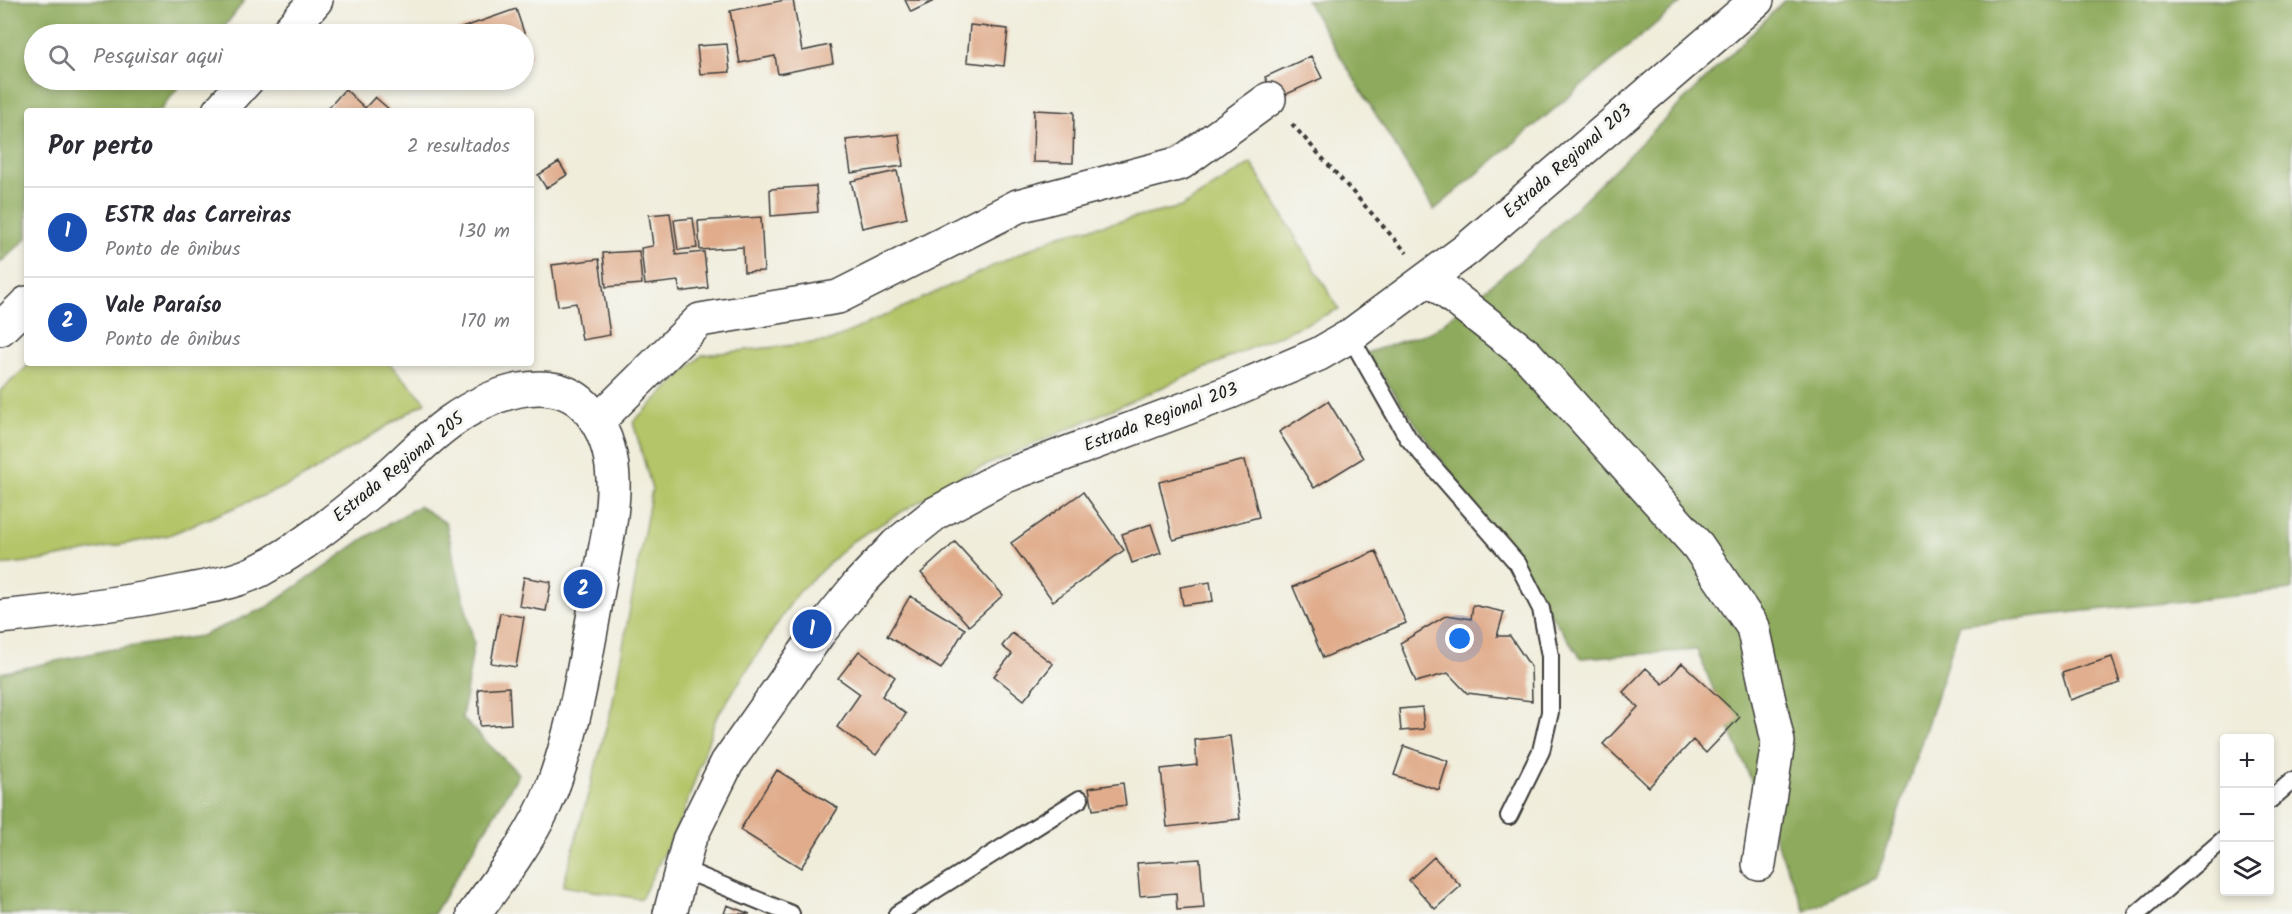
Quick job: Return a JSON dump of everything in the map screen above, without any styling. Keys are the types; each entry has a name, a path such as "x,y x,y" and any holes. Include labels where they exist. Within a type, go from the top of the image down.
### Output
{"main road":[{"path":"295,24 316,0"},
{"name":"Estrada Regional 203","path":"670,914 688,840 727,763 818,634 857,586 896,545 936,513 1003,477 1230,392 1319,354 1350,336 1430,279 1757,0"},
{"path":"222,108 238,90"},
{"path":"598,421 700,320 838,297 1018,206 1181,163 1269,99"},
{"path":"1430,279 1527,355 1698,546 1753,627 1778,742 1759,864"},
{"path":"0,329 24,306"},
{"name":"Estrada Regional 205","path":"0,617 141,600 219,585 258,571 308,541 450,422 489,400 526,389 550,388 569,393 598,421 609,442 615,504 573,719 545,803 507,869 474,914"}],"lane":[{"path":"1350,336 1408,438 1518,564 1541,609 1550,656 1550,711 1541,751 1509,816"},
{"path":"2274,797 2292,781"},
{"path":"897,914 1080,799"},
{"path":"2137,914 2221,842"},
{"path":"680,868 791,914"}],"path":[{"path":"1269,99 1430,279"}],"green space":[{"path":"0,0 245,0 227,24 24,24 24,90 176,90 162,108 24,108 24,241 0,263"},
{"path":"1306,0 1684,0 1434,210"},
{"path":"1785,0 2292,0 2292,590 1960,624 1877,878 1805,911 1697,650 1581,658 1366,353 1433,331 1530,253"},
{"path":"1251,163 1339,309 962,476 851,542 796,595 716,718 683,815 641,899 563,886 612,706 652,489 633,422 702,355 830,341 1060,235 1181,207"},
{"path":"28,366 392,366 426,402 296,482 169,535 39,561 0,565 0,391"},
{"path":"419,506 446,523 474,643 462,718 519,774 434,914 0,914 0,673 108,650 201,636 267,607 365,538"}],"building":[{"path":"793,0 802,51 830,45 833,63 778,74 775,56 740,63 730,11"},
{"path":"905,0 936,0 911,12"},
{"path":"516,9 521,24 473,24"},
{"path":"970,25 1008,29 1004,66 967,62"},
{"path":"727,44 730,72 700,74 697,46"},
{"path":"1311,56 1322,78 1276,99 1265,77"},
{"path":"346,90 365,108 329,108"},
{"path":"375,97 388,108 365,108"},
{"path":"1034,110 1074,112 1073,163 1033,162"},
{"path":"899,134 903,166 851,173 846,140"},
{"path":"559,162 567,175 546,188 538,175"},
{"path":"897,171 907,218 862,228 851,181"},
{"path":"816,186 818,212 771,216 770,189"},
{"path":"670,213 676,255 704,252 708,288 680,292 678,281 645,285 641,248 653,246 649,215"},
{"path":"761,217 764,271 744,272 743,247 700,250 698,221"},
{"path":"693,218 697,248 678,250 674,220"},
{"path":"639,251 642,284 606,287 603,253"},
{"path":"599,259 610,335 582,340 576,303 558,306 552,265"},
{"path":"1328,401 1363,458 1314,488 1279,432"},
{"path":"1245,460 1259,517 1173,540 1159,482"},
{"path":"1083,492 1124,550 1053,601 1011,543"},
{"path":"1151,524 1161,553 1132,563 1122,534"},
{"path":"955,542 1003,595 969,626 921,573"},
{"path":"1376,551 1406,623 1323,658 1293,587"},
{"path":"524,577 551,582 546,611 519,606"},
{"path":"1210,582 1213,601 1183,605 1180,587"},
{"path":"910,596 965,629 941,669 887,636"},
{"path":"1473,605 1504,612 1497,636 1510,636 1531,667 1532,701 1467,693 1448,673 1416,682 1400,643 1447,615 1471,619"},
{"path":"500,613 524,617 516,667 491,663"},
{"path":"1012,633 1053,664 1024,700 994,676 1012,654 1002,646"},
{"path":"859,651 895,677 882,696 906,714 876,755 837,727 860,694 838,678"},
{"path":"2112,657 2120,683 2070,700 2062,673"},
{"path":"1682,663 1740,717 1706,753 1693,740 1649,787 1603,744 1638,707 1623,692 1646,668 1663,684"},
{"path":"509,687 511,724 480,726 478,689"},
{"path":"1422,707 1424,729 1401,731 1399,709"},
{"path":"1230,736 1240,819 1167,827 1161,769 1197,765 1195,740"},
{"path":"1404,746 1448,761 1439,790 1394,775"},
{"path":"777,770 838,808 801,868 740,830"},
{"path":"1123,783 1126,805 1093,810 1089,788"},
{"path":"1434,857 1461,886 1435,909 1409,880"},
{"path":"1200,859 1204,908 1177,910 1176,893 1140,896 1137,863"},
{"path":"727,905 750,914 724,914"}],"place":[{"name":"Vale Paraíso","path":"583,589"},
{"name":"ESTR das Carreiras","path":"812,629"}]}
